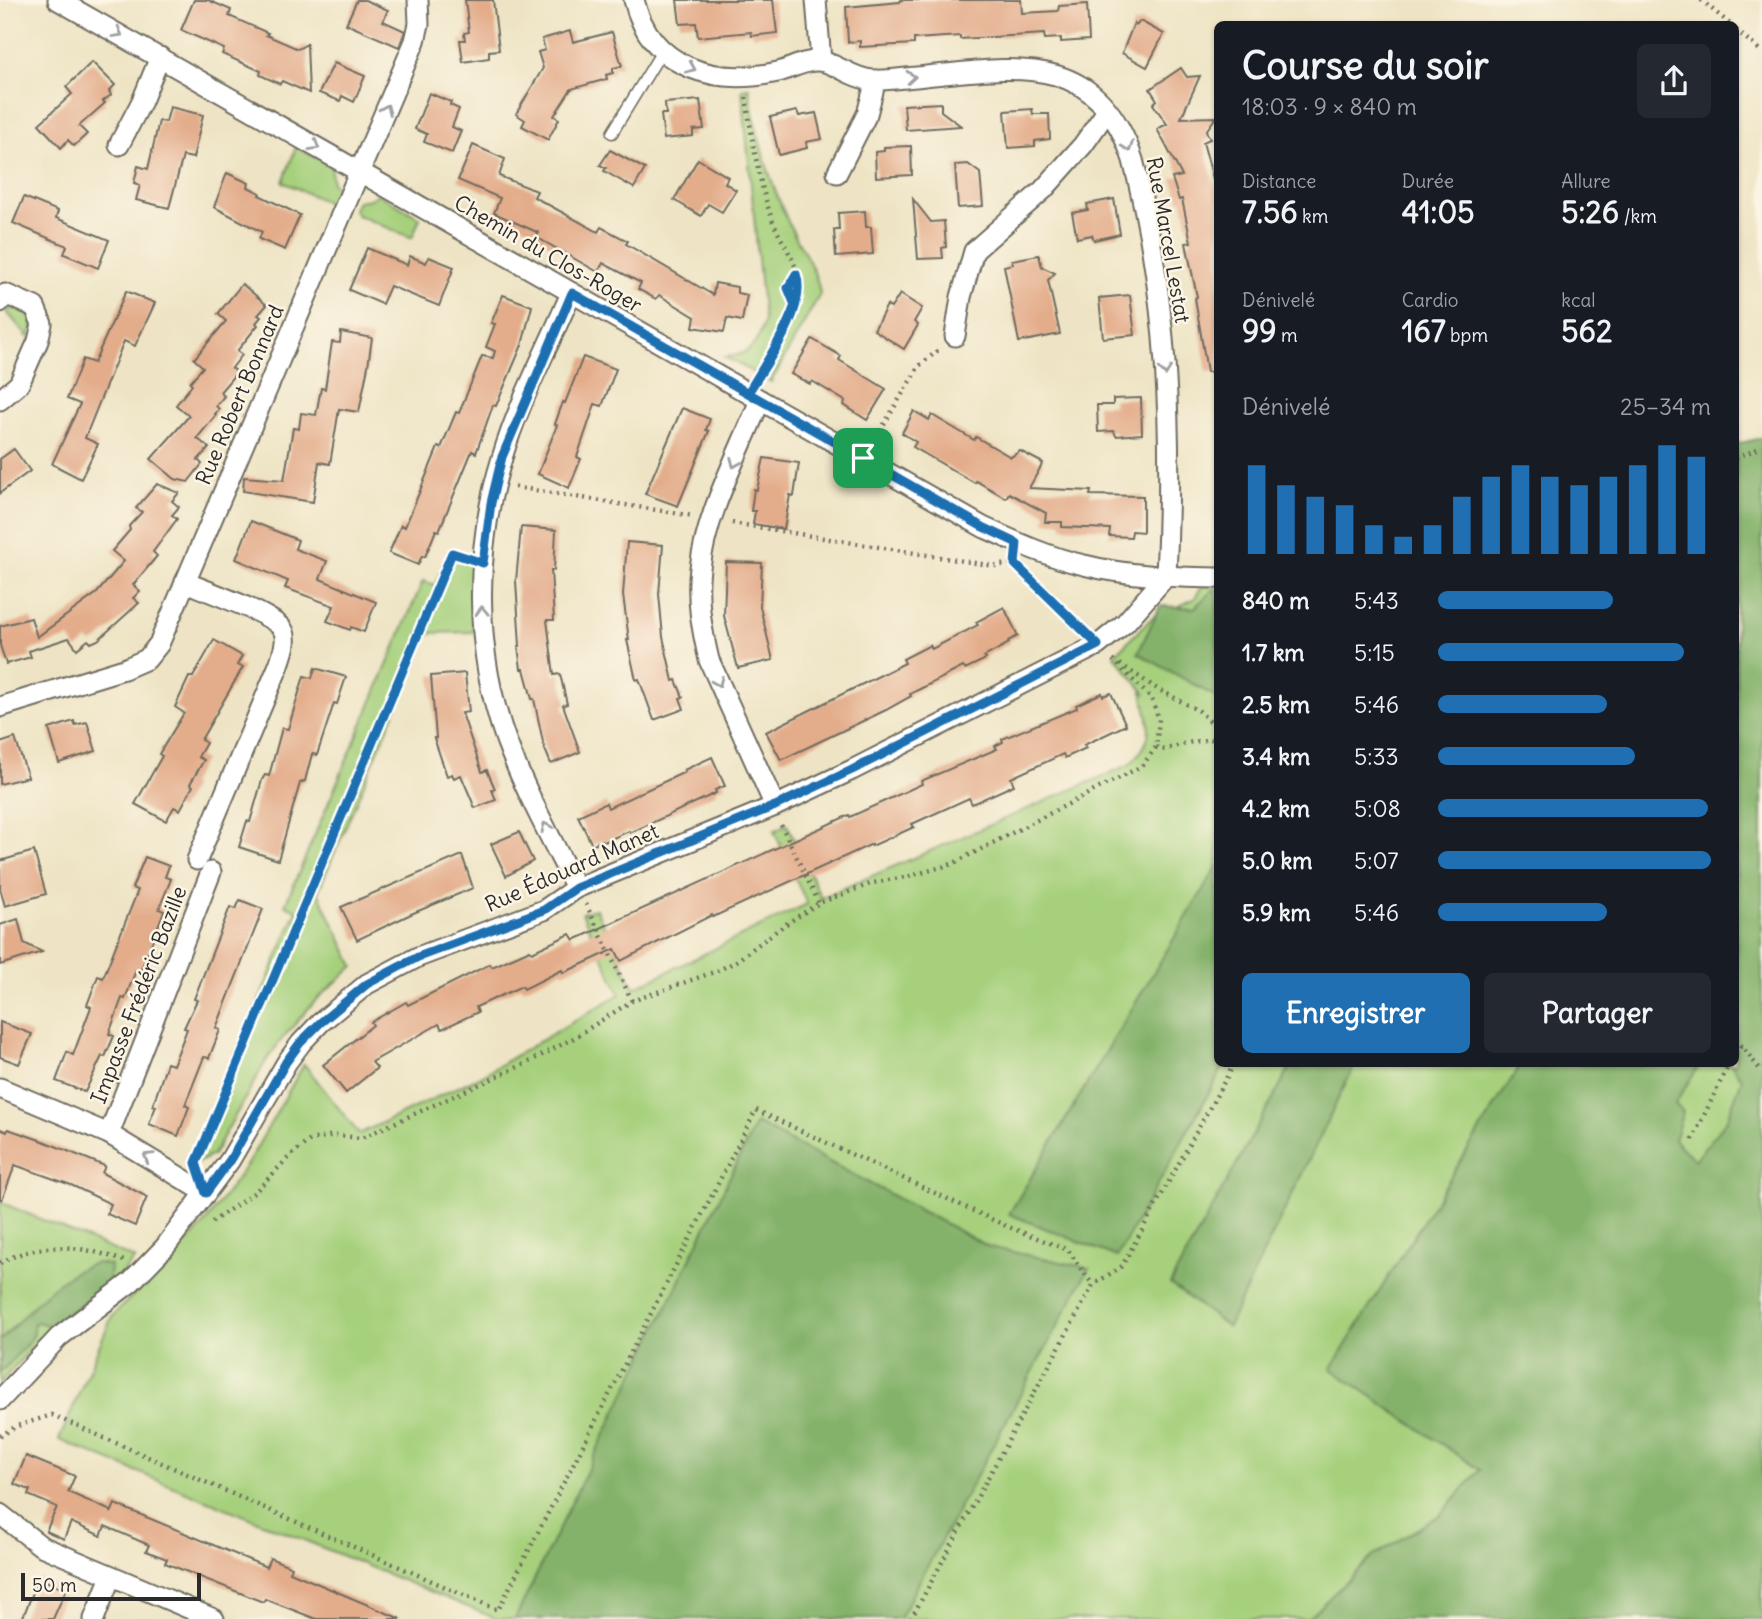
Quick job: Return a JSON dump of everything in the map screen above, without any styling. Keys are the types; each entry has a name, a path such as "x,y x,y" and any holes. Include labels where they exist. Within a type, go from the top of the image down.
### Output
{"street":[{"name":"Chemin du Clos-Roger","path":"58,0 983,527 1017,543 1086,566 1167,576 1214,578"},
{"name":"Rue Robert Bonnard","path":"0,707 124,669 146,659 159,644 418,34 418,0"},
{"path":"634,0 643,26 662,51 677,62 700,72 725,77 778,72 821,61 816,0"},
{"path":"119,145 142,101 160,57"},
{"name":"Rue Marcel Lestat","path":"821,61 850,75 876,80 1035,69 1073,80 1096,98 1126,138 1135,169 1158,300 1168,419 1170,489 1167,576"},
{"path":"837,173 867,114 876,80"},
{"path":"955,336 961,297 974,251 1043,190 1083,145 1107,111"},
{"path":"572,293 511,432 494,484 485,533 482,613 485,651 507,740 576,888"},
{"path":"0,302 5,294 35,307 41,324 19,384 0,400"},
{"path":"754,396 711,519 702,554 698,589 706,648 717,681 775,806"},
{"name":"Rue Édouard Manet","path":"0,1400 59,1336 131,1282 165,1247 230,1160 286,1062 300,1043 343,1002 367,984 418,957 544,910 576,888 775,806 1104,651 1167,576"},
{"name":"Impasse Frédéric Bazille","path":"109,1134 279,665 285,637 284,629 272,618 185,582"},
{"path":"0,1088 109,1134 206,1193"},
{"path":"0,1514 41,1546 214,1619"},
{"path":"94,1619 111,1576"}],"lane":[{"path":"612,133 662,51"}],"path":[{"path":"1701,0 1726,21"},
{"path":"1739,33 1762,52"},
{"path":"742,76 762,186 772,219 791,257 799,290 788,325 754,396"},
{"path":"795,305 788,288 796,274"},
{"path":"863,458 919,366 955,336"},
{"path":"1739,457 1762,447"},
{"path":"204,1226 222,1217 255,1192 310,1140 334,1135 361,1138 527,1063 572,1039 632,1000 717,971 735,962 818,903 873,883 952,864 1142,766 1156,747 1159,719 1151,698 1015,564 994,566 494,484"},
{"path":"206,1193 196,1163 452,553 483,563"},
{"path":"1104,651 1156,688 1199,711 1214,725"},
{"path":"1156,747 1162,750 1214,739"},
{"path":"775,806 781,825 818,903"},
{"path":"576,888 632,1000"},
{"path":"1739,1043 1762,1072"},
{"path":"911,1619 1093,1285 1122,1266 1232,1067"},
{"path":"1692,1140 1728,1067"},
{"path":"0,1436 17,1426 52,1415 498,1609 756,1110 1006,1226 1068,1251 1093,1285"},
{"path":"0,1263 35,1250 65,1247 87,1248 131,1264"}],"green space":[{"path":"749,88 759,140 770,174 789,224 812,267 820,294 771,382 725,357 741,354 751,347 764,322 742,89"},
{"path":"296,147 331,166 332,182 340,193 335,206 283,182"},
{"path":"378,194 420,218 412,238 357,215 354,209 358,201"},
{"path":"15,307 28,313 33,325 29,338 6,311"},
{"path":"1762,438 1762,1619 1307,1619 1372,1557 1441,1514 1480,1470 1331,1369 1519,1067 1698,1067 1675,1104 1683,1112 1674,1140 1695,1160 1726,1121 1742,1079 1733,1067 1739,1067 1739,443"},
{"path":"449,551 473,560 473,632 428,633 318,892 354,966 315,1001 282,1039 266,1061 213,1155 189,1167 297,910 285,905 423,581 435,585"},
{"path":"1214,586 1214,1067 1739,1067 1739,610 1762,1619 497,1619 59,1440 112,1316 202,1227 248,1163 304,1064 359,1134 481,1076 620,994 582,913 596,909 634,988 807,904 774,831 787,824 821,898 1129,765 1144,747 1149,732 1142,692 1146,694 1114,655 1158,612 1173,609 1194,599 1202,587"},
{"path":"1214,590 1214,696 1138,653 1160,606 1194,608"},
{"path":"1214,872 1214,1067 1223,1067 1117,1257 1009,1214"},
{"path":"1290,1067 1354,1067 1228,1327 1170,1284"},
{"path":"756,1123 989,1247 1089,1268 899,1619 515,1619"},
{"path":"0,1202 135,1259 116,1280 40,1339 0,1383"},
{"path":"96,1263 110,1265 109,1284 53,1324 48,1326 34,1323 34,1334 30,1341 0,1373 0,1341 56,1285 69,1275"}],"building":[{"path":"194,0 208,0 231,10 229,16 298,49 307,44 309,93 260,75 261,71 222,54 224,49 181,30"},
{"path":"357,0 365,0 388,10 383,21 405,31 399,47 346,24"},
{"path":"465,0 493,0 499,50 489,51 489,58 463,62 460,40 465,40 464,33 469,32"},
{"path":"677,0 773,0 777,33 752,36 751,32 698,37 696,23 680,24"},
{"path":"901,0 1021,0 1022,13 1058,11 1059,6 1087,4 1089,40 1061,42 1061,38 1045,39 1044,34 914,39 914,44 860,47 860,41 848,42 846,7"},
{"path":"1140,21 1164,34 1147,67 1122,53 1134,23 1137,25"},
{"path":"570,31 573,42 612,32 622,66 613,68 613,73 606,75 607,79 571,89 554,116 559,119 548,140 522,126 525,120 516,114 543,68 538,52 545,50 542,39"},
{"path":"92,62 115,85 109,91 111,95 103,101 105,103 79,126 87,134 74,146 68,140 61,148 39,124 72,94 66,87"},
{"path":"334,63 365,76 354,102 342,96 340,101 319,93"},
{"path":"1181,68 1187,77 1200,76 1181,118 1214,117 1206,131 1210,139 1203,142 1214,182 1214,371 1207,372 1195,298 1197,297 1186,243 1191,242 1182,199 1179,200 1172,178 1182,176 1157,129 1167,124 1153,104 1157,100 1150,89"},
{"path":"429,93 451,102 450,105 459,109 452,127 461,131 452,153 424,142 427,134 415,129"},
{"path":"700,100 704,129 693,130 693,136 664,139 661,114 666,114 665,103"},
{"path":"941,103 941,111 961,126 906,130 904,105"},
{"path":"170,107 203,115 193,158 183,156 169,208 136,200 140,185 134,183 138,166 148,169 159,121 166,122"},
{"path":"1032,109 1033,114 1049,114 1050,139 1035,141 1035,146 1008,148 1005,111"},
{"path":"797,111 799,116 816,113 822,139 806,142 807,148 779,155 770,117"},
{"path":"473,145 505,159 499,176 537,191 534,197 598,232 601,227 628,241 626,244 713,295 715,283 737,287 737,293 747,295 742,321 727,318 724,332 693,327 695,317 659,295 656,299 638,289 641,283 603,263 598,272 536,237 539,233 494,213 500,198 458,180"},
{"path":"911,146 912,175 876,177 875,152 884,151 884,147"},
{"path":"610,150 645,169 634,188 604,171 606,168 600,165"},
{"path":"698,159 728,177 725,183 736,190 722,212 708,204 701,216 674,200"},
{"path":"968,164 980,173 983,206 958,208 955,165"},
{"path":"227,173 249,183 248,187 260,193 259,195 300,215 285,250 259,239 262,232 214,207"},
{"path":"24,197 58,211 56,218 109,240 98,268 64,254 67,246 13,223"},
{"path":"913,199 931,222 944,221 946,247 942,248 943,258 918,259"},
{"path":"1114,199 1120,234 1094,240 1092,235 1077,238 1072,213 1088,210 1087,204"},
{"path":"865,211 866,227 871,227 873,254 836,257 834,230 839,230 838,213"},
{"path":"367,248 407,265 410,256 426,263 429,257 454,267 439,306 390,286 382,304 349,290"},
{"path":"1039,255 1042,267 1055,273 1048,280 1060,334 1019,342 1004,266 1013,264 1012,260"},
{"path":"242,284 267,305 258,315 261,317 256,323 258,325 237,351 242,355 232,368 237,372 220,392 224,396 216,406 219,409 216,415 197,438 209,448 198,460 202,464 188,482 175,479 151,459 189,416 176,405 203,367 194,359 226,321 218,314"},
{"path":"126,291 155,303 135,346 124,341 85,438 98,444 81,479 52,464 80,404 67,399 83,359 94,363"},
{"path":"900,294 922,308 914,322 918,325 904,349 874,330 887,305 891,308"},
{"path":"503,295 532,306 522,345 496,406 493,405 476,453 472,451 439,531 436,530 425,557 422,556 418,565 389,553 401,525 405,527 438,447 441,448 456,412 459,413 482,356 493,358 495,351 486,347 495,324 491,323"},
{"path":"1130,295 1135,335 1103,338 1099,298"},
{"path":"341,332 372,338 368,366 359,412 339,409 330,464 319,462 313,502 243,491 244,477 284,480 293,428 299,429 301,413 316,415 321,388 325,389 332,342 340,343"},
{"path":"812,339 841,356 839,360 886,389 867,420 844,405 845,401 812,381 810,384 791,374"},
{"path":"583,357 616,369 602,406 595,404 577,457 581,459 569,488 538,474 563,402 565,403"},
{"path":"1141,398 1142,434 1116,436 1114,431 1098,432 1097,405 1113,405 1113,399"},
{"path":"682,408 710,419 706,430 709,431 678,506 645,494"},
{"path":"914,411 929,420 932,415 974,440 976,437 1011,457 1020,451 1043,463 1029,488 1091,491 1090,495 1143,496 1143,532 1132,531 1131,537 1109,536 1110,529 1062,527 1062,522 1045,522 1046,513 1009,493 1006,498 976,481 975,483 913,447 916,442 902,433"},
{"path":"14,449 30,471 0,493 0,459"},
{"path":"764,458 799,463 794,496 790,495 784,529 753,524 755,511 751,511 754,489 757,490"},
{"path":"157,484 179,493 172,501 179,507 172,515 177,519 153,552 157,556 133,585 140,591 133,598 139,603 98,640 91,643 88,640 77,649 69,638 29,651 31,657 6,664 0,645 0,626 31,618 37,637 97,593 124,561 112,551 142,512 136,508"},
{"path":"251,521 298,540 295,549 327,561 320,579 376,602 364,632 327,621 334,606 285,588 288,581 236,559"},
{"path":"521,527 556,530 554,570 551,570 554,620 547,620 554,675 560,674 567,704 563,705 580,752 551,764 544,747 534,699 524,669 521,669 518,646 516,581"},
{"path":"627,542 663,545 659,594 663,637 673,681 676,680 683,697 680,698 684,709 654,720 639,679 636,680 627,640 623,595"},
{"path":"726,562 762,563 760,607 773,660 738,668 724,616"},
{"path":"1004,607 1018,636 984,657 986,659 965,669 963,667 910,694 911,696 886,710 781,760 766,732 905,663 903,659 930,645 932,649 978,625 976,622"},
{"path":"214,640 242,656 237,665 243,667 201,740 206,743 198,757 204,760 190,784 193,786 180,810 174,807 166,821 135,804 162,756 159,754 184,713 175,707 189,677 193,677"},
{"path":"315,668 346,677 337,704 334,703 317,755 312,754 305,781 300,783 278,860 239,847 247,821 250,822 262,780 265,775 269,776 282,728 288,729 304,676 312,678"},
{"path":"465,673 469,712 462,713 482,772 487,770 495,789 492,790 496,800 475,808 461,775 454,778 452,774 447,776 434,738 431,676"},
{"path":"1102,693 1103,696 1111,693 1126,725 1084,745 1086,748 1065,758 1063,754 1011,778 1014,785 972,804 969,798 912,824 914,827 713,917 712,915 621,961 615,949 563,973 562,970 524,989 522,986 476,1007 478,1012 442,1029 439,1024 372,1062 377,1068 346,1093 323,1065 373,1025 371,1022 406,1002 408,1005 490,964 492,967 530,950 532,952 570,934 574,940 849,815 850,817 922,784 921,781 997,749 995,746 1003,742 1002,739 1077,708 1076,705"},
{"path":"74,721 75,725 87,722 96,751 59,763 49,729"},
{"path":"15,738 28,777 0,784 0,743"},
{"path":"712,757 725,786 715,790 716,793 630,833 629,831 592,845 578,816 606,803 608,808"},
{"path":"519,832 533,861 506,876 491,844"},
{"path":"34,851 46,894 5,906 0,888 0,861"},
{"path":"462,855 473,888 357,940 341,907"},
{"path":"145,857 169,866 165,877 171,879 159,909 164,911 140,972 136,970 125,999 122,998 109,1034 114,1036 105,1057 102,1056 85,1092 56,1081 67,1052 73,1055 91,1007 87,1005 98,976 103,978 138,890 132,888"},
{"path":"240,900 263,909 216,1028 220,1030 209,1058 204,1057 185,1105 189,1107 178,1136 149,1124 156,1106 153,1105 167,1063 173,1065 187,1029 184,1028 197,1000 194,999 230,907 236,909"},
{"path":"18,919 24,943 42,952 0,965 0,925"},
{"path":"0,1022 32,1034 19,1064 0,1057"},
{"path":"0,1129 7,1132 8,1129 43,1141 105,1166 102,1173 147,1197 135,1226 107,1214 111,1204 71,1185 15,1165 2,1200 0,1199"},
{"path":"26,1456 75,1476 68,1492 111,1513 115,1504 266,1567 270,1558 292,1567 290,1572 401,1619 316,1619 265,1599 263,1602 165,1563 167,1559 146,1551 149,1545 105,1526 101,1536 71,1522 64,1539 46,1531 57,1507 28,1495 30,1490 14,1484"},
{"path":"39,1578 66,1590 53,1619 22,1619"}],"route":[{"path":"863,458 748,393 788,325 795,305 799,290 796,274 788,288 795,305 788,325 757,378 748,393 572,293 502,457 485,533 483,563 452,553 196,1163 206,1193 230,1160 286,1062 300,1043 343,1002 367,984 418,957 544,910 576,888 775,806 852,770 1098,645 1015,564 1017,543 983,527 863,458"}]}
